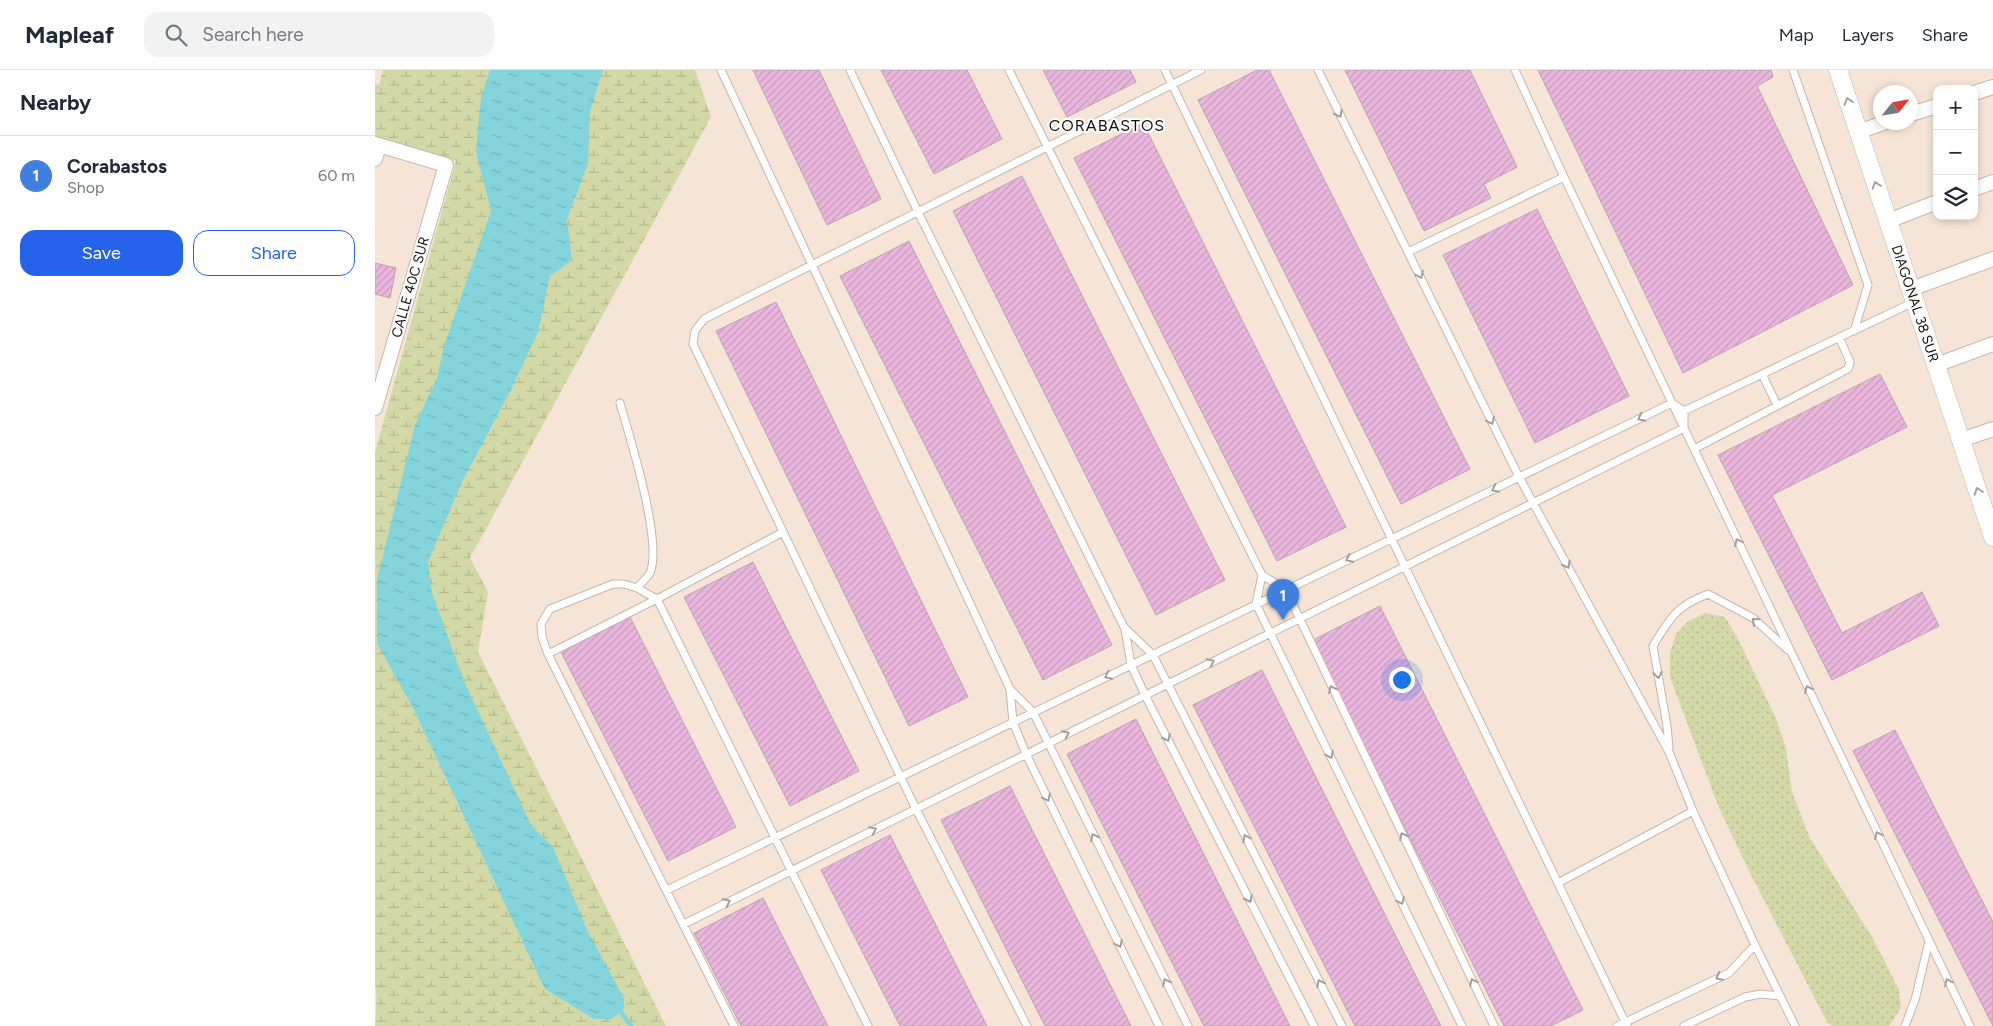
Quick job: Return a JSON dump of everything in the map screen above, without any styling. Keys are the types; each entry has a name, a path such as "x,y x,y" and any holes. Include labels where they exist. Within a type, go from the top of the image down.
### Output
{"street":[{"name":"DIAGONAL 38 SUR","path":"1838,70 1961,440 1990,518 1993,537"},
{"path":"1978,92 1993,87"},
{"path":"1918,112 1933,107"},
{"path":"1858,132 1873,127"},
{"path":"375,159 377,145"},
{"name":"CALLE 40C SUR","path":"375,408 380,373 446,165 377,145"},
{"path":"1978,188 1993,182"},
{"path":"1888,220 1933,203"},
{"path":"1912,295 1993,259"},
{"path":"1936,364 1993,344"},
{"path":"1961,440 1993,429"}],"lane":[{"path":"721,70 1010,689 1013,722 1026,754 1159,1026"},
{"path":"850,70 918,212 1125,629 1131,665 1145,695 1314,1026"},
{"path":"1009,70 1262,575 1286,590 1494,1026"},
{"path":"1165,70 1626,1024"},
{"path":"1027,1026 900,777 693,344 695,331 704,319 1201,70"},
{"path":"1318,70 1519,477 1669,752 1693,812 1795,1026"},
{"path":"1515,70 1564,177 1969,1026"},
{"path":"1793,70 1868,285 1854,331"},
{"path":"1409,252 1564,177"},
{"path":"1684,411 1854,331 1912,295"},
{"path":"1694,449 1848,369 1850,362 1839,337"},
{"path":"1762,374 1777,405"},
{"path":"621,403 643,485 654,551 650,573 637,588"},
{"path":"1672,403 1684,411"},
{"path":"667,890 1672,403"},
{"path":"1684,411 1684,428"},
{"path":"684,924 1684,428"},
{"path":"548,654 783,532"},
{"path":"1262,575 1256,604 1462,1026"},
{"path":"734,1026 548,654 542,637 541,624 550,609 613,584 624,584 637,588 657,599 868,1026"},
{"path":"1669,752 1667,726 1653,646 1676,612 1690,601 1708,594 1753,618 1792,653"},
{"path":"1125,629 1153,655 1342,1026"},
{"path":"1010,689 1033,712 1188,1026"},
{"path":"1558,883 1693,812"},
{"path":"1905,1026 1915,1000 1929,941"},
{"path":"1617,1026 1626,1024 1729,972 1755,944"},
{"path":"1684,1026 1745,997 1761,994 1781,996"}],"green space":[{"path":"383,70 695,70 711,117 470,558 488,592 478,652 666,1026 375,1026 375,452 456,161 375,139 375,84 379,85"},
{"path":"1705,613 1725,617 1737,637 1775,716 1786,748 1792,792 1810,838 1872,937 1899,990 1901,1008 1889,1026 1832,1026 1827,1022 1750,873 1719,808 1670,677 1670,653 1676,634 1687,622"}],"water":[{"path":"490,70 603,70 590,111 588,164 567,219 572,260 550,276 538,332 512,388 462,482 428,562 432,593 464,681 531,825 553,847 588,932 624,998 624,1008 611,1019 594,1019 545,989 414,710 377,643 377,580 415,425 437,378 444,346 491,211 476,152 481,97"}],"building":[{"path":"753,70 819,70 881,199 827,225"},
{"path":"881,70 967,70 1002,139 934,174"},
{"path":"1043,70 1130,70 1136,82 1067,117"},
{"path":"1257,70 1269,70 1470,469 1401,504 1198,100"},
{"path":"1345,70 1470,70 1517,167 1484,184 1491,198 1424,231"},
{"path":"1538,70 1771,70 1773,77 1757,86 1853,285 1683,373"},
{"path":"1143,123 1346,527 1277,561 1074,158"},
{"path":"1022,176 1225,580 1156,615 953,211"},
{"path":"1537,209 1629,396 1535,443 1443,255"},
{"path":"909,241 1112,645 1043,680 840,276"},
{"path":"375,263 396,268 390,298 375,294"},
{"path":"776,302 968,697 909,726 716,331"},
{"path":"1880,374 1907,427 1772,495 1842,633 1922,592 1939,626 1832,680 1718,455"},
{"path":"753,562 859,771 790,806 684,597"},
{"path":"1380,606 1583,1010 1551,1026 1504,1026 1311,641"},
{"path":"630,617 736,827 668,861 561,652"},
{"path":"1262,670 1441,1026 1355,1026 1193,705"},
{"path":"1136,719 1290,1026 1204,1026 1067,754"},
{"path":"1895,730 1993,922 1993,1026 1853,751"},
{"path":"1010,786 1131,1026 1045,1026 941,820"},
{"path":"890,835 987,1026 900,1026 821,870"},
{"path":"763,898 828,1026 741,1026 694,933"}],"waterway":[{"path":"621,1012 631,1026"}],"place":[{"name":"Corabastos","path":"1283,620"}],"district":[{"name":"CORABASTOS","path":"1107,125"}]}
